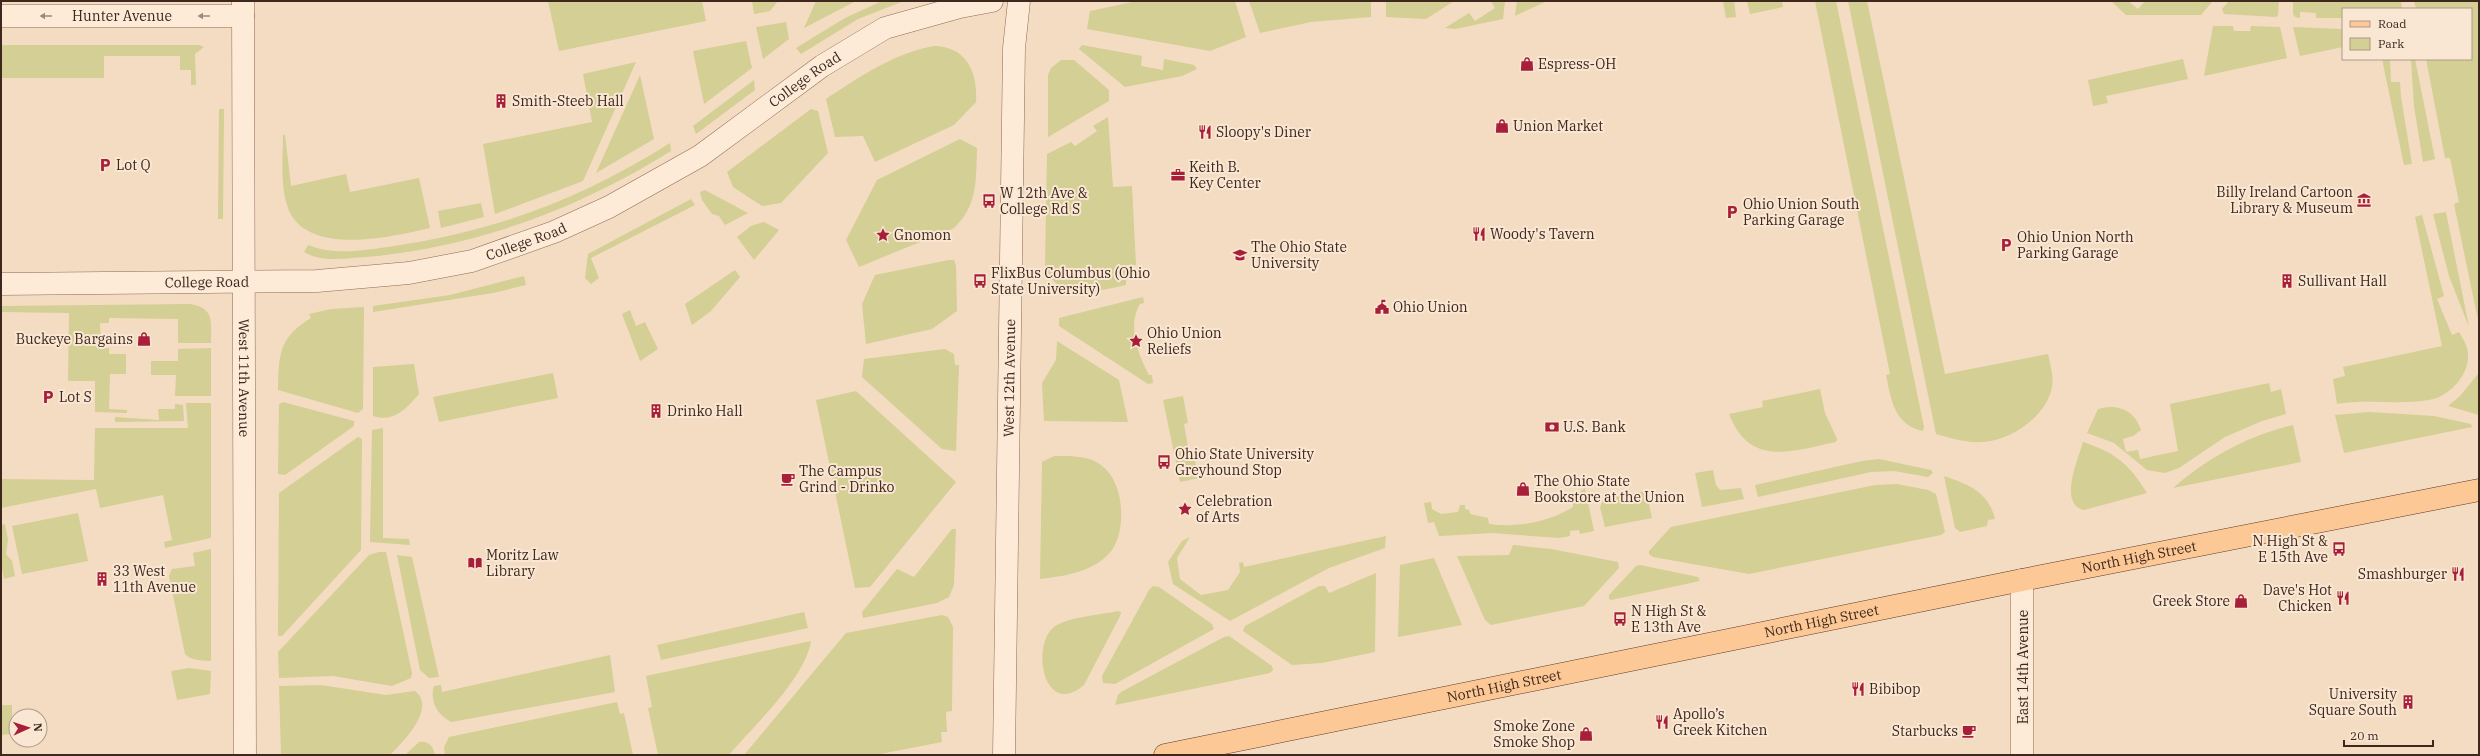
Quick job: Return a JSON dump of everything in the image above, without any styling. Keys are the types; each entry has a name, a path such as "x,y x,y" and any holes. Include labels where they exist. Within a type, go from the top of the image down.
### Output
{"main road":[{"name":"North High Street","path":"1165,755 2022,580 2479,490"}],"street":[{"name":"College Road","path":"1,284 317,281 409,273 472,261 554,232 609,208 700,156 822,66 885,28 960,7 992,1"},
{"name":"West 12th Avenue","path":"1004,755 1014,56 1019,1"},
{"name":"West 11th Avenue","path":"243,8 245,755"},
{"name":"Hunter Avenue","path":"1,16 243,8"},
{"name":"East 14th Avenue","path":"2022,580 2022,755"}],"green space":[{"path":"548,1 702,1 706,21 559,51"},
{"path":"752,1 778,1 770,11 754,14"},
{"path":"816,1 856,1 804,28"},
{"path":"882,1 904,1 858,19 801,54 796,48 845,18"},
{"path":"1137,1 1235,1 1246,37 1210,51 1087,29 1090,11"},
{"path":"1249,1 1371,1 1371,17 1311,22 1260,33"},
{"path":"1386,1 1454,1 1426,19 1386,17"},
{"path":"1491,1 1505,1 1503,19 1455,29 1445,28 1469,13 1475,21 1495,8"},
{"path":"1517,1 1547,1 1515,16"},
{"path":"1723,1 1734,1 1736,17 1726,18"},
{"path":"1747,1 1782,1 1783,7 1750,14"},
{"path":"1815,1 1836,1 1924,427 1923,431 1913,428 1906,423 1900,417 1892,402 1886,375 1890,374"},
{"path":"1848,1 1867,1 1945,374 2048,354 2052,370 2052,387 2049,398 2043,408 2026,425 2004,437 1992,441 1970,442 1936,434"},
{"path":"2111,1 2128,1 2138,9 2145,1 2212,2 2201,15 2126,15"},
{"path":"2229,1 2279,1 2278,15 2276,17 2224,14 2222,9"},
{"path":"2293,1 2401,1 2402,8 2342,8 2342,18 2316,18 2316,13 2300,12 2300,18 2295,17 2293,14"},
{"path":"2414,1 2479,1 2479,325 2454,204 2459,202 2450,158 2445,158 2426,60 2472,60 2472,8 2416,8"},
{"path":"786,22 789,39 763,59 756,27"},
{"path":"2213,26 2233,26 2234,31 2250,31 2251,26 2280,27 2287,58 2204,76"},
{"path":"2293,27 2342,29 2342,47 2300,56"},
{"path":"746,41 752,68 704,104 693,51"},
{"path":"1,45 200,45 204,47 195,54 196,85 191,85 191,70 180,70 180,56 104,56 104,78 1,78"},
{"path":"1082,45 1142,56 1141,66 1163,70 1164,59 1194,65 1197,69 1182,76 1125,87 1079,49"},
{"path":"935,46 955,51 963,57 972,72 975,81 976,102 954,125 875,162 863,136 835,137 826,99 878,66 920,49"},
{"path":"2183,59 2188,79 2106,96 2108,103 2093,106 2088,80"},
{"path":"1061,60 1074,60 1109,90 1109,101 1048,137 1048,75 1051,68"},
{"path":"2382,60 2390,60 2391,82 2400,82 2412,164 2404,165"},
{"path":"2411,60 2415,60 2435,159 2423,162 2414,106"},
{"path":"636,62 583,181 495,214 483,144 592,122 583,74"},
{"path":"640,75 654,139 596,173"},
{"path":"754,80 755,90 696,134 693,126"},
{"path":"219,109 224,109 223,219 218,219"},
{"path":"811,109 818,111 828,153 781,203 762,206 733,187 727,172"},
{"path":"1108,117 1113,187 1132,186 1136,265 1126,265 1126,285 1090,292 1069,291 1060,287 1052,279 1045,267 1047,154 1071,142 1075,146 1097,131 1093,126"},
{"path":"283,135 285,135 291,186 346,174 350,192 419,178 430,228 394,236 351,240 331,238 312,233 298,223 288,208 285,199 282,162"},
{"path":"960,139 977,148 976,181 972,201 962,219 954,228 859,267 846,240 877,180"},
{"path":"670,143 671,151 600,191 525,222 487,234 407,252 366,257 326,259 318,258 304,252 308,245 340,251 394,246 432,240 504,221 538,210 572,196 637,163"},
{"path":"705,190 748,213 725,225 719,216 712,214 702,200 700,192"},
{"path":"691,199 695,205 591,258 599,278 591,284 585,278 588,254"},
{"path":"481,203 484,217 441,228 438,211"},
{"path":"2446,212 2469,327 2449,276 2433,214"},
{"path":"2422,215 2444,296 2437,299 2452,335 2459,332 2464,340 2468,352 2465,370 2456,384 2444,395 2429,400 2337,404 2333,379 2345,376 2343,367 2442,346 2415,217"},
{"path":"764,222 779,230 754,260 737,237 751,226"},
{"path":"954,260 956,266 957,311 932,329 866,344 862,304 875,275"},
{"path":"735,270 740,277 711,311 692,325 685,304"},
{"path":"524,276 526,285 493,293 373,312 373,306 450,295"},
{"path":"1143,297 1144,303 1140,304 1136,312 1134,330 1141,358 1149,375 1152,375 1153,383 1148,384 1059,326 1059,318"},
{"path":"190,304 204,309 208,313 211,322 211,343 178,343 178,319 109,318 109,323 100,323 101,348 109,348 109,354 126,354 126,374 110,374 109,409 127,410 127,413 95,412 95,381 68,381 69,313 1,312 1,306"},
{"path":"364,307 363,409 358,413 278,390 282,348 292,333 300,325 311,318 309,314 331,309"},
{"path":"630,310 636,326 645,322 658,349 640,361 622,314"},
{"path":"1057,341 1119,380 1128,422 1044,421 1042,383 1056,360"},
{"path":"211,348 211,396 175,396 176,375 151,375 151,361 178,361 178,349"},
{"path":"945,349 954,354 955,365 959,365 956,451 942,449 862,377 864,359"},
{"path":"414,364 419,394 405,409 394,416 381,418 373,416 373,367"},
{"path":"553,373 558,398 439,422 433,397"},
{"path":"2478,374 2479,415 2448,406 2460,396"},
{"path":"2269,383 2271,392 2281,389 2286,414 2262,421 2225,437 2179,468 2165,473 2147,470 2114,443 2087,433 2098,409 2105,407 2118,408 2130,413 2138,423 2141,430 2133,436 2123,439 2126,452 2138,450 2140,459 2178,451 2170,404"},
{"path":"1820,389 1825,413 1837,439 1836,442 1788,451 1774,452 1760,449 1748,442 1738,431 1729,414 1763,407 1762,401"},
{"path":"856,391 956,482 870,587 855,588 816,400"},
{"path":"1183,396 1188,423 1184,424 1189,452 1193,452 1199,478 1180,482 1163,400"},
{"path":"283,402 354,421 354,426 285,475 278,474 279,404"},
{"path":"186,403 211,403 211,538 165,548 164,542 172,540 163,495 100,508 96,489 1,508 1,479 94,480 95,428 188,428"},
{"path":"175,404 183,405 184,421 115,422 115,417 159,420 158,409 175,409"},
{"path":"2369,412 2434,416 2471,424 2472,427 2344,453 2335,415"},
{"path":"2293,425 2301,462 2173,488 2200,467 2229,449 2260,435"},
{"path":"383,428 383,538 409,539 410,545 370,542 372,430"},
{"path":"358,437 362,439 361,550 282,636 278,636 279,493"},
{"path":"2083,442 2113,455 2121,461 2134,474 2147,493 2084,510 2076,506 2072,499 2072,480"},
{"path":"1054,456 1090,459 1101,465 1109,472 1119,493 1121,505 1120,530 1117,541 1112,550 1097,563 1079,572 1040,579 1042,462"},
{"path":"1879,459 1931,470 1933,473 1928,477 1894,471 1871,472 1758,497 1755,485 1862,461"},
{"path":"1713,470 1716,485 1720,490 1741,488 1744,499 1702,507 1695,473"},
{"path":"1944,476 1969,486 1982,495 1992,509 1995,519 1988,520 1987,526 1960,532 1955,528"},
{"path":"1897,484 1928,490 1936,494 1945,532 1941,535 1749,574 1653,557 1649,554 1649,551 1671,527 1875,485"},
{"path":"1585,488 1594,531 1580,534 1579,530 1570,531 1570,536 1559,538 1492,533 1439,536 1434,522 1428,523 1424,503 1431,502 1432,509 1441,514 1458,512 1460,505 1465,505 1465,509 1469,510 1470,514 1488,518 1489,524 1522,524 1554,517 1573,507 1573,497"},
{"path":"1646,491 1652,518 1605,527 1600,507 1604,498"},
{"path":"78,513 88,561 22,574 12,526"},
{"path":"5,524 8,540 6,554 12,561 15,576 4,579 1,564 1,525"},
{"path":"952,529 956,529 954,585 949,597 937,603 863,618 862,612 897,569 914,577"},
{"path":"1386,536 1385,548 1329,568 1230,621 1173,584 1168,562 1182,541 1190,537 1177,558 1180,579 1201,595 1228,590 1240,572 1239,563 1243,562 1244,567"},
{"path":"1513,545 1551,549 1618,562 1619,568 1584,606 1491,625 1485,620 1457,556 1509,555"},
{"path":"211,549 211,661 194,659 185,654 169,576 172,569 195,566 193,553"},
{"path":"379,552 386,552 412,673 411,678 392,686 333,676 279,678 278,652 369,555"},
{"path":"397,555 412,557 439,677 429,678 420,670"},
{"path":"1434,558 1462,625 1398,637 1400,565"},
{"path":"1640,565 1698,577 1700,581 1611,600 1609,599 1609,595 1636,566"},
{"path":"1376,573 1375,652 1322,663 1292,665 1243,631 1245,626 1319,586 1325,586 1329,593"},
{"path":"1153,586 1159,587 1212,624 1214,629 1115,684 1103,683 1102,676 1149,590"},
{"path":"1118,611 1121,612 1120,616 1084,685 1070,693 1059,693 1051,687 1045,676 1043,650 1046,637 1053,628 1066,621"},
{"path":"804,612 808,628 661,660 657,645"},
{"path":"942,615 948,617 953,627 952,711 946,712 947,732 941,732 942,742 875,755 744,755 846,633"},
{"path":"1229,636 1272,666 1273,670 1270,673 1115,705 1118,695 1121,692 1224,637"},
{"path":"811,641 807,656 789,686 729,755 658,755 648,708 652,707 646,676"},
{"path":"610,655 615,692 451,722 442,716 434,703 434,686 441,685 442,692"},
{"path":"189,668 211,671 210,694 177,700 171,671"},
{"path":"321,685 386,695 415,691 421,698 422,706 420,715 409,734 390,755 281,755 279,686"},
{"path":"617,702 620,714 624,713 633,755 445,755 444,747 449,737"},
{"path":"1,705 12,705 12,708 8,708 8,734 1,735"},
{"path":"419,742 428,743 433,749 435,755 405,755"}],"place":[{"name":"Espress-OH","path":"1527,64"},
{"name":"Smith-Steeb Hall","path":"501,101"},
{"name":"Union Market","path":"1502,126"},
{"name":"Sloopy's Diner","path":"1205,132"},
{"name":"Lot Q","path":"105,165"},
{"name":"Keith B. Key Center","path":"1178,175"},
{"name":"Billy Ireland Cartoon Library & Museum","path":"2364,200"},
{"name":"W 12th Ave & College Rd S","path":"989,201"},
{"name":"Ohio Union South Parking Garage","path":"1732,212"},
{"name":"Woody's Tavern","path":"1479,234"},
{"name":"Gnomon","path":"883,235"},
{"name":"Ohio Union North Parking Garage","path":"2006,245"},
{"name":"The Ohio State University","path":"1240,255"},
{"name":"FlixBus Columbus (Ohio State University)","path":"980,281"},
{"name":"Sullivant Hall","path":"2287,281"},
{"name":"Ohio Union","path":"1382,307"},
{"name":"Buckeye Bargains","path":"144,339"},
{"name":"Ohio Union Reliefs","path":"1136,341"},
{"name":"Lot S","path":"48,397"},
{"name":"Drinko Hall","path":"656,411"},
{"name":"U.S. Bank","path":"1552,427"},
{"name":"Ohio State University Greyhound Stop","path":"1164,462"},
{"name":"The Campus Grind - Drinko","path":"788,479"},
{"name":"The Ohio State Bookstore at the Union","path":"1523,489"},
{"name":"Celebration of Arts","path":"1185,509"},
{"name":"N High St & E 15th Ave","path":"2339,549"},
{"name":"Moritz Law Library","path":"475,563"},
{"name":"Smashburger","path":"2458,574"},
{"name":"33 West 11th Avenue","path":"102,579"},
{"name":"Dave's Hot Chicken","path":"2343,598"},
{"name":"Greek Store","path":"2241,601"},
{"name":"N High St & E 13th Ave","path":"1620,619"},
{"name":"Bibibop","path":"1858,689"},
{"name":"University Square South","path":"2408,702"},
{"name":"Apollo’s Greek Kitchen","path":"1662,722"},
{"name":"Starbucks","path":"1969,731"},
{"name":"Smoke Zone Smoke Shop","path":"1586,734"}]}
